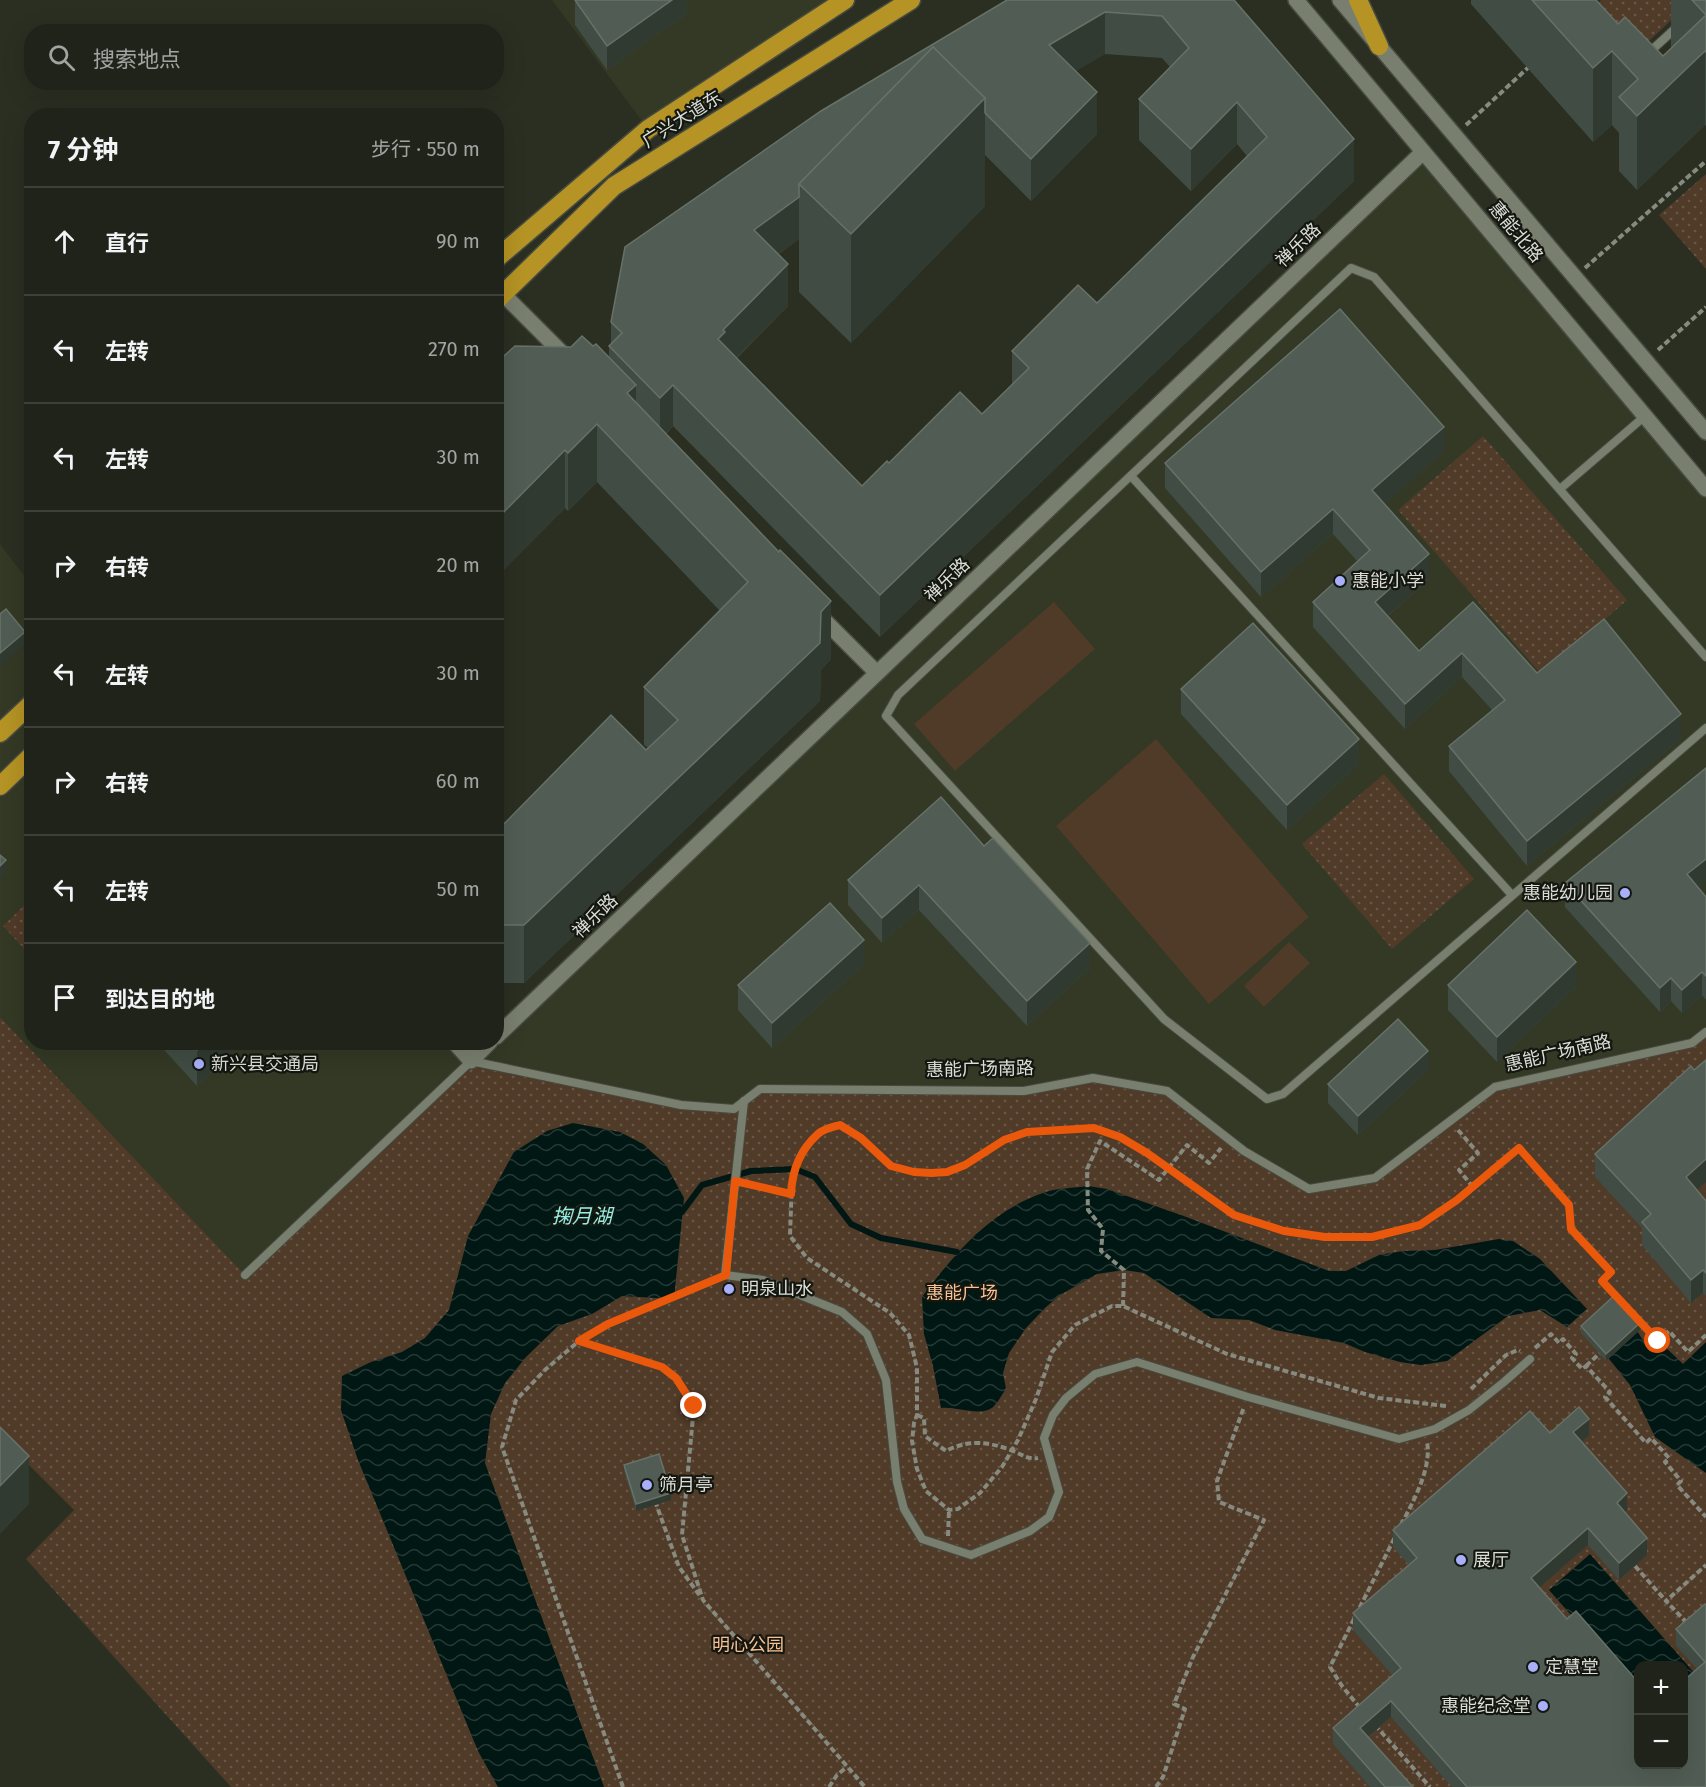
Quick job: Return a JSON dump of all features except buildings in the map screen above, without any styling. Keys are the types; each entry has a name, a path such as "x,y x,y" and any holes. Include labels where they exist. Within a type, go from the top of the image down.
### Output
{"highway":[{"name":"广兴大道东","path":"504,252 648,129 846,0"},
{"name":"广兴大道东","path":"504,293 614,186 911,0"},
{"path":"1358,0 1379,46"},
{"path":"0,733 24,711"},
{"path":"0,786 24,763"}],"street":[{"path":"1283,0 1336,48"},
{"name":"惠能北路","path":"1296,0 1706,489"},
{"name":"惠能北路","path":"1340,0 1706,432"},
{"name":"禅乐路","path":"504,1028 1424,152"},
{"path":"504,301 578,370"},
{"path":"811,606 877,674"},
{"path":"461,1050 471,1061 482,1050"}],"lane":[{"path":"1638,57 1654,48 1688,16"},
{"path":"1706,657 1374,277 1351,268 898,695 886,716 1164,1019 1267,1099 1283,1094 1706,728"},
{"path":"1560,489 1645,416"},
{"path":"1131,476 1512,895"},
{"name":"惠能广场南路","path":"471,1061 681,1105 734,1109 760,1089 1024,1091 1093,1078 1167,1091 1244,1151 1309,1189 1375,1178 1495,1087 1692,1043 1706,1032"},
{"path":"246,1275 471,1061"},
{"path":"744,1101 726,1275 763,1281 842,1312 867,1334 886,1380 897,1482 904,1509 922,1539 971,1555 1030,1531 1049,1517 1059,1492 1044,1438 1053,1415 1066,1398 1095,1374 1105,1371 1137,1362 1248,1397 1399,1439 1435,1429 1469,1410 1530,1359"}],"path":[{"path":"1454,135 1533,63"},
{"path":"1575,278 1706,161"},
{"path":"1646,361 1706,307"},
{"path":"1450,1121 1478,1153 1459,1170 1472,1186"},
{"path":"1455,1405 1441,1407 1379,1398 1227,1354 1123,1306 1112,1306 1075,1325 1052,1352 1036,1399 1002,1467 980,1493 958,1509 949,1510 926,1491 921,1483 912,1441 917,1415 917,1368 909,1335 890,1313 807,1258 796,1247 790,1236 792,1179 799,1156 819,1132 840,1125 861,1138 891,1166 914,1172 947,1172 965,1165 1004,1140 1027,1132 1094,1128 1120,1137 1234,1215 1284,1231 1325,1237 1372,1237 1420,1225 1457,1200 1519,1148 1569,1205 1571,1229 1611,1272 1602,1281 1623,1304"},
{"path":"1123,1306 1124,1270 1101,1251 1103,1229 1088,1210 1087,1169 1100,1141 1159,1180 1187,1145 1209,1162 1229,1139"},
{"path":"735,1181 791,1194"},
{"path":"623,1787 502,1448 516,1400 579,1341 608,1324 726,1275"},
{"path":"1637,1319 1658,1341 1669,1331 1688,1352 1706,1335"},
{"path":"1464,1396 1506,1355 1518,1350 1527,1355 1551,1334 1559,1343 1563,1339 1576,1354 1572,1358 1582,1369 1603,1350"},
{"path":"579,1341 662,1367 676,1378 694,1406 682,1535 703,1600"},
{"path":"1586,1366 1610,1392 1605,1397 1646,1443 1651,1438 1669,1458 1665,1462 1681,1481 1677,1485 1706,1517"},
{"path":"1155,1787 1163,1777 1185,1709 1174,1704 1193,1657 1264,1520 1219,1502 1217,1481 1248,1397"},
{"path":"917,1415 924,1418 924,1436 946,1450 978,1442 1012,1450 1032,1460 1049,1456"},
{"path":"1364,1712 1341,1686 1330,1666 1418,1491 1429,1452 1426,1432"},
{"path":"654,1496 679,1567 703,1600 865,1787"},
{"path":"948,1547 949,1510"},
{"path":"1666,1601 1706,1565"},
{"path":"1635,1566 1693,1631"},
{"path":"1371,1720 1430,1787"},
{"path":"829,1787 837,1775 847,1767"}],"shaded area":[{"path":"552,0 845,0 648,129"},
{"name":"惠能小学","path":"1423,152 1706,489 1706,1032 1692,1043 1375,1178 1309,1189 1024,1091 734,1109 245,1275 31,1050 462,1050 471,1060 481,1050 504,1050 504,1029"},
{"name":"惠能小学","path":"0,544 24,576 24,1042 0,1017"}],"green space":[{"path":"1601,0 1693,0 1649,41 1599,20"},
{"path":"1706,174 1706,269 1659,215"},
{"path":"1483,436 1627,600 1542,675 1398,510"},
{"path":"1054,602 1095,649 955,771 914,724"},
{"path":"1156,739 1309,917 1209,1004 1056,826"},
{"path":"1384,774 1474,879 1392,949 1302,844"},
{"path":"24,906 24,948 3,926"},
{"path":"1289,942 1310,963 1264,1007 1244,986"},
{"name":"惠能广场","path":"0,1017 24,1042 24,1050 31,1050 245,1275 471,1061 681,1105 734,1109 760,1089 1024,1091 1093,1078 1167,1091 1244,1151 1309,1189 1375,1178 1495,1087 1692,1043 1706,1032 1706,1787 231,1787 26,1559 74,1510 0,1436"}],"water":[{"name":"掬月湖","path":"573,1123 620,1132 643,1144 666,1165 684,1198 674,1299 622,1296 592,1314 558,1326 526,1357 505,1383 491,1414 485,1463 604,1787 498,1787 478,1751 358,1460 341,1410 342,1376 371,1362 402,1352 425,1338 449,1310 468,1236 514,1152 547,1131"},
{"path":"1088,1186 1107,1189 1181,1215 1329,1271 1346,1271 1379,1255 1403,1251 1435,1250 1499,1239 1513,1241 1540,1259 1587,1309 1567,1327 1540,1310 1508,1316 1447,1361 1421,1365 1400,1362 1365,1352 1344,1343 1275,1330 1249,1320 1211,1318 1144,1273 1124,1270 1097,1274 1060,1295 1026,1328 1009,1353 1003,1373 1006,1389 994,1406 983,1411 941,1408 924,1334 922,1297 960,1250 990,1222 1006,1211 1048,1191"},
{"path":"1637,1331 1650,1351 1662,1344 1683,1364 1706,1342 1706,1473 1655,1437 1630,1385 1597,1344"},
{"path":"1590,1554 1684,1661 1634,1661 1634,1686 1549,1590"},
{"path":"1688,1666 1697,1676 1688,1684"}],"waterway":[{"path":"682,1212 702,1185 751,1171 795,1169 815,1177 851,1224 881,1238 957,1252"}],"place":[{"name":"惠能小学","path":"1340,581"},
{"name":"惠能幼儿园","path":"1625,893"},
{"name":"新兴县交通局","path":"199,1064"},
{"name":"明泉山水","path":"729,1289"},
{"name":"筛月亭","path":"647,1485"},
{"name":"展厅","path":"1461,1560"},
{"name":"定慧堂","path":"1533,1667"},
{"name":"惠能纪念堂","path":"1543,1706"}],"route":[{"path":"694,1406 676,1378 662,1367 579,1341 608,1324 726,1275 735,1181 791,1194 792,1179 799,1156 819,1132 840,1125 861,1138 891,1166 914,1172 931,1173 947,1172 965,1165 1004,1140 1027,1132 1094,1128 1120,1137 1147,1153 1234,1215 1284,1231 1325,1237 1372,1237 1420,1225 1457,1200 1519,1148 1569,1205 1571,1229 1611,1272 1602,1281 1658,1341"}],"park label":[{"name":"明心公园","path":"748,1645"}]}
